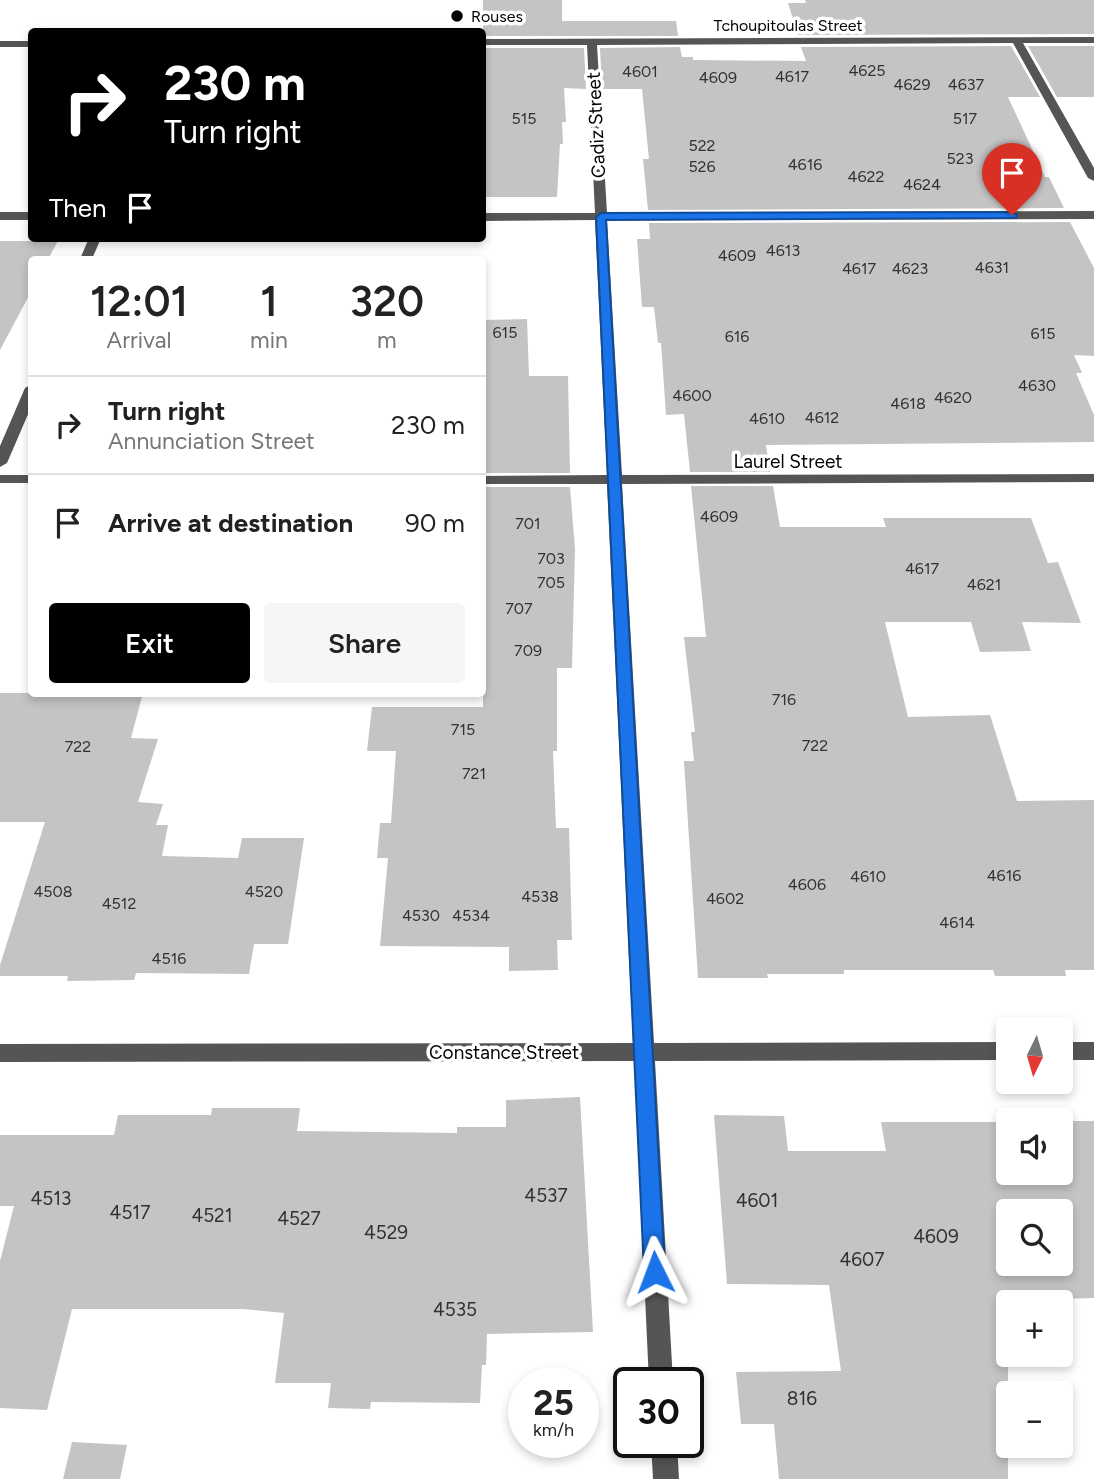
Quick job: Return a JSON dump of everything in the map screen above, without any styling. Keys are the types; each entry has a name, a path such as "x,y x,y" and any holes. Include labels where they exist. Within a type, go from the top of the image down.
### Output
{"street":[{"name":"Tchoupitoulas Street","path":"486,42 1094,40"},
{"name":"Cadiz Street","path":"592,41 660,1367"},
{"path":"1017,41 1094,178"},
{"path":"0,44 28,44"},
{"path":"486,216 1094,215"},
{"path":"0,216 28,216"},
{"path":"0,463 28,397"},
{"name":"Laurel Street","path":"486,480 1094,478"},
{"path":"0,479 28,479"},
{"name":"Constance Street","path":"0,1053 996,1051"},
{"path":"1073,1051 1094,1051"},
{"path":"665,1458 666,1479"}],"building":[{"path":"483,0 562,0 562,21 676,21 678,36 486,36 486,28 483,28"},
{"path":"805,0 1094,0 1094,34 798,35 788,3 806,3"},
{"path":"1011,46 1040,97 1008,97 1045,177 1049,177 1064,208 648,210 643,159 649,159 642,89 602,89 600,48 680,47 682,57 693,57 693,60 806,61 801,47"},
{"path":"1028,46 1094,46 1094,97 1057,97"},
{"path":"486,48 584,48 586,89 564,88 566,122 562,122 563,144 560,144 557,197 486,197"},
{"path":"1070,222 1094,268 1094,356 1074,355 1082,373 1076,373 1094,415 1094,442 766,445 770,472 690,472 684,414 666,415 661,343 658,343 654,307 642,307 637,239 650,239 649,223"},
{"path":"0,241 57,242 50,256 28,256 28,298 0,350"},
{"path":"527,319 529,376 568,376 570,473 486,473 486,320"},
{"path":"691,486 773,486 780,527 886,527 883,518 1031,518 1048,563 1058,562 1081,623 1022,622 1031,651 980,652 971,622 885,622 908,717 990,715 1017,801 1094,800 1094,970 1065,970 1066,976 995,976 993,970 844,970 844,974 767,974 768,978 698,978 684,761 694,761 691,732 695,732 684,637 706,637"},
{"path":"486,487 570,487 575,549 572,668 557,668 557,751 553,751 556,828 569,828 572,940 557,940 558,970 509,971 509,947 380,946 388,858 377,858 380,823 391,823 396,751 367,751 372,707 483,707 483,697 486,697"},
{"path":"0,693 28,693 28,697 142,697 131,738 158,739 138,802 163,804 156,825 168,825 162,856 238,858 242,838 304,838 288,944 254,944 249,974 136,973 134,980 67,981 68,976 0,976 0,965 45,822 0,822"},
{"path":"580,1097 593,1332 487,1334 486,1365 482,1365 480,1403 371,1402 370,1409 328,1408 331,1383 275,1383 284,1313 244,1309 72,1309 47,1410 0,1408 0,1261 14,1206 0,1206 0,1135 114,1135 118,1115 211,1115 212,1108 300,1108 297,1131 457,1133 457,1127 506,1127 506,1100"},
{"path":"714,1115 784,1116 788,1151 886,1151 881,1122 996,1122 996,1185 1073,1185 1073,1121 1094,1121 1094,1298 1073,1299 1073,1290 996,1290 996,1367 1008,1367 1008,1381 996,1381 996,1458 1008,1458 1008,1479 779,1479 774,1424 741,1424 736,1372 841,1371 829,1285 727,1284"},
{"path":"72,1442 127,1445 120,1479 63,1479"}],"place":[{"name":"Rouses","path":"457,16"}],"route":[{"path":"655,1272 601,217 1012,215"}]}
